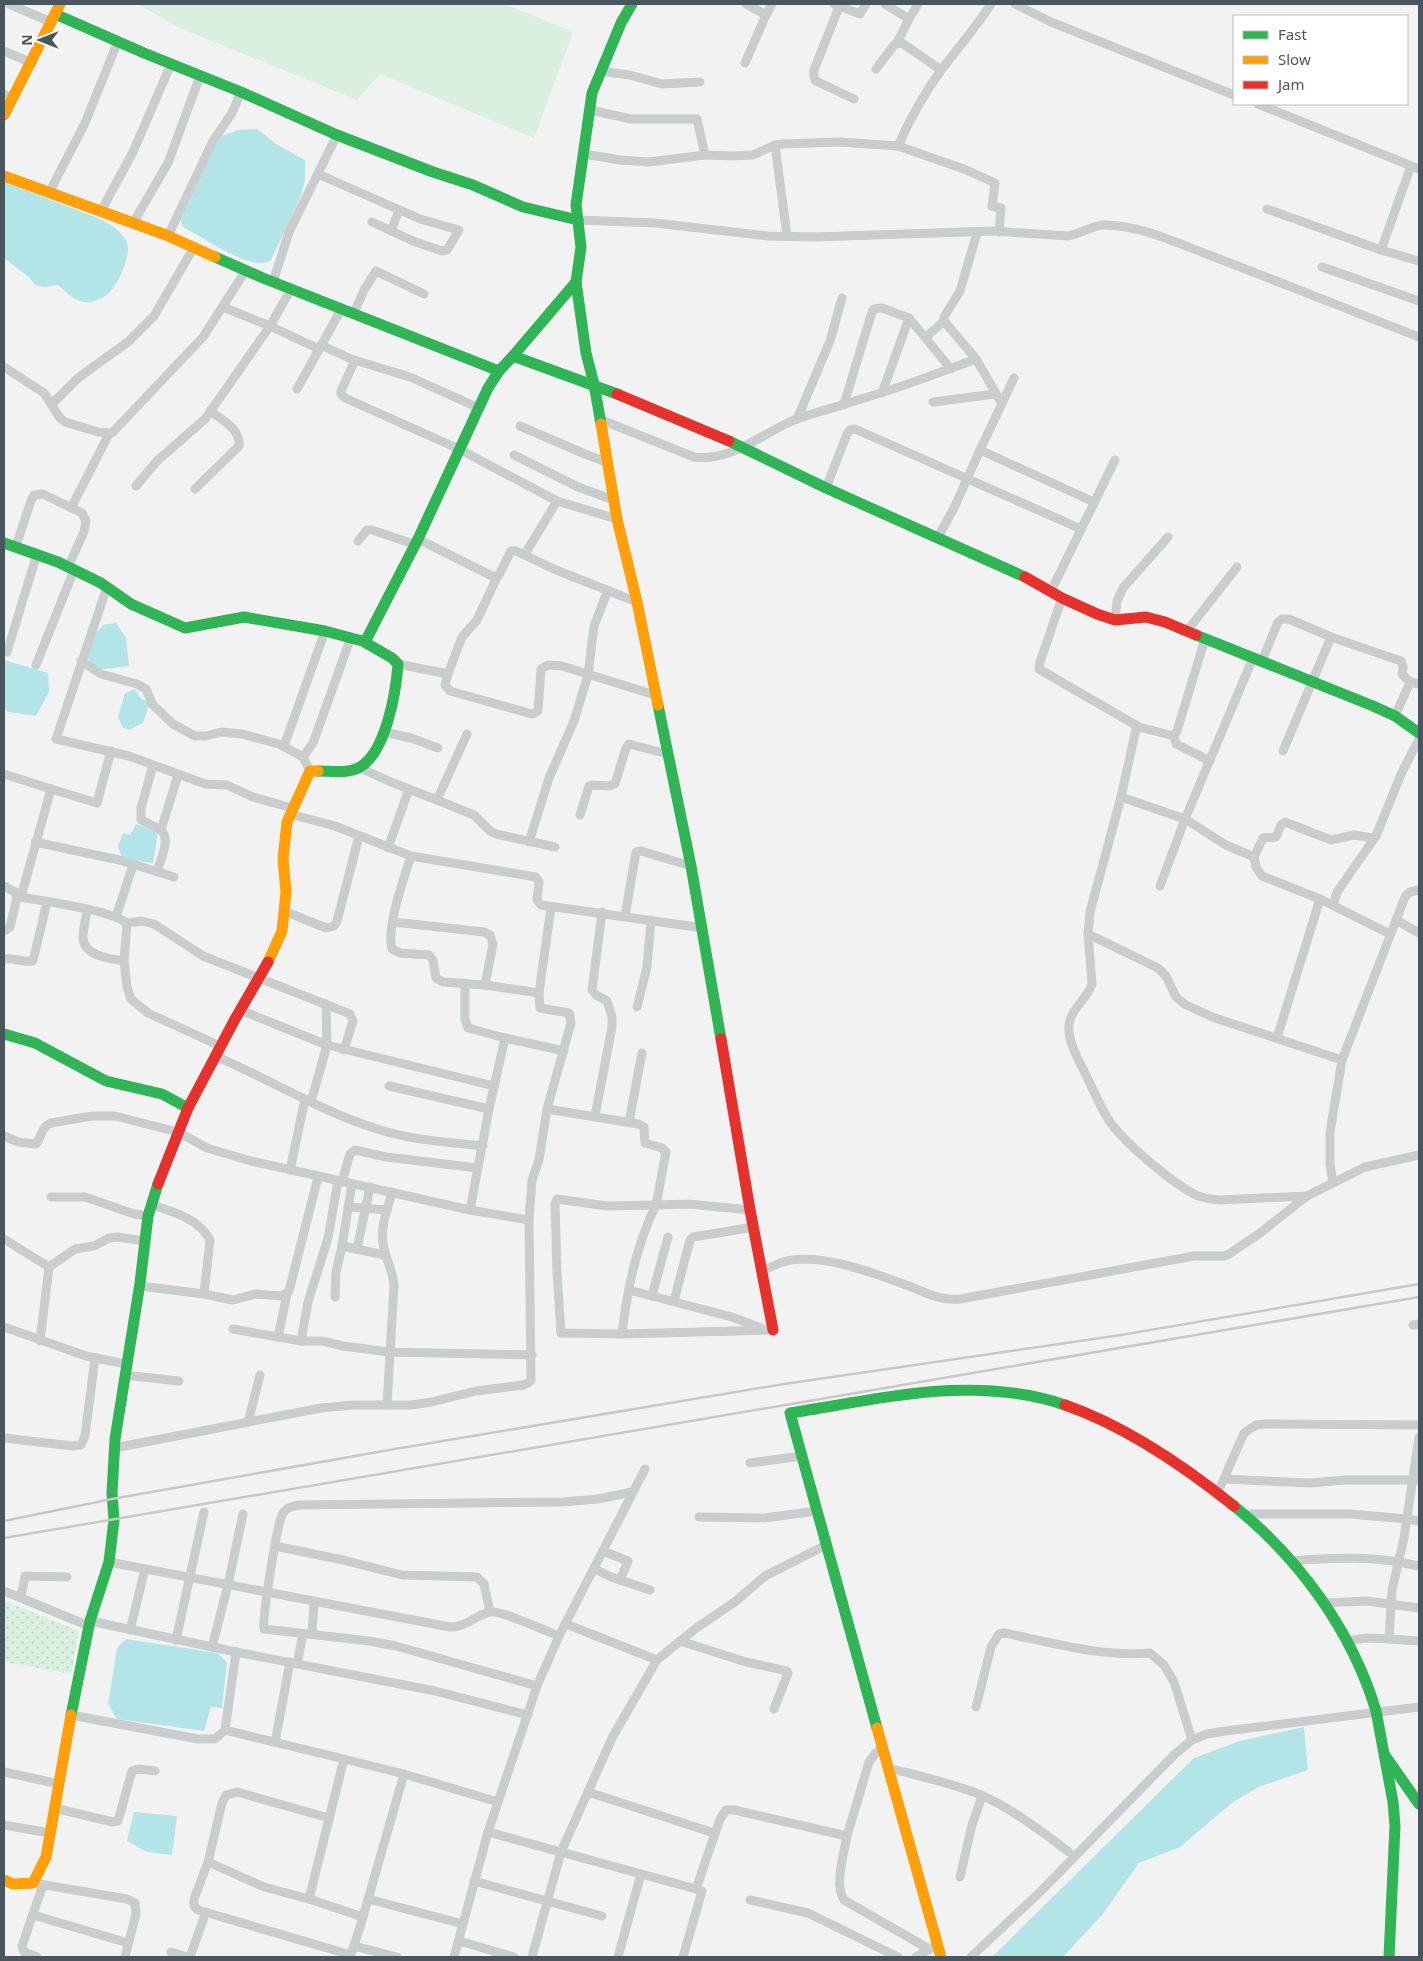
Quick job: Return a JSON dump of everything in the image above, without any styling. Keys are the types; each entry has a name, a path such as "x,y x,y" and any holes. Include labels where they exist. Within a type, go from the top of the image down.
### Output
{"street":[{"path":"9,4 55,13 338,135 433,172 473,185 523,207 578,220 655,222 768,236 977,232 1068,236 1106,225 1141,230 1419,337"},
{"path":"632,4 620,23 592,93 576,205 581,247 576,282 586,353 594,384 617,519 637,602 691,866 762,1272 768,1330"},
{"path":"746,4 766,15"},
{"path":"745,63 772,4"},
{"path":"854,99 816,81 814,70 837,5 860,14 866,4"},
{"path":"885,4 909,19"},
{"path":"876,69 897,43 918,4"},
{"path":"898,146 909,122 942,70 977,26 991,4"},
{"path":"1015,4 1050,22 1233,95"},
{"path":"4,115 8,96 32,63 55,13"},
{"path":"50,191 85,123 118,41"},
{"path":"897,43 905,45 942,70"},
{"path":"4,51 32,63"},
{"path":"101,210 133,152 171,64"},
{"path":"600,71 630,75 662,84 700,82"},
{"path":"133,222 168,162 200,76"},
{"path":"168,236 213,141 232,113 241,92"},
{"path":"1260,105 1415,167 1381,250"},
{"path":"590,110 631,119 697,120 705,155"},
{"path":"273,282 289,232 338,135"},
{"path":"584,154 620,160 649,162 705,155 753,155 775,145 840,142 898,146 964,169 995,183 992,206 1001,208 999,232"},
{"path":"775,145 787,236"},
{"path":"318,174 420,219 459,230 445,251 413,241 372,222"},
{"path":"4,176 133,222 273,282 499,371"},
{"path":"1267,209 1381,250 1419,261"},
{"path":"391,231 399,210"},
{"path":"926,337 944,321 944,317 962,286 977,232"},
{"path":"52,404 78,378 129,340 154,316 194,247"},
{"path":"1322,267 1419,301"},
{"path":"72,508 109,434 116,430 203,337 246,270"},
{"path":"354,313 364,290 376,271 424,294"},
{"path":"366,642 417,542 478,408 499,371 576,282"},
{"path":"136,486 157,461 205,419 270,326 292,289"},
{"path":"797,419 830,340 842,298"},
{"path":"223,307 320,347 410,377 478,408"},
{"path":"297,389 342,308"},
{"path":"844,404 874,309 882,308 909,318 951,369"},
{"path":"882,393 909,318"},
{"path":"944,321 976,359 1002,404"},
{"path":"513,356 594,384 744,447 826,488 1031,580 1062,598 1096,614 1115,620 1155,618 1394,716 1419,733"},
{"path":"599,419 694,457 717,456 744,447 797,419 882,393 976,359"},
{"path":"355,360 341,391 345,398 459,448 557,501 617,519"},
{"path":"4,367 44,393 60,418 65,422 109,434"},
{"path":"938,537 954,508 1014,378"},
{"path":"933,402 995,394"},
{"path":"195,489 240,446 238,433 210,411"},
{"path":"520,426 606,462"},
{"path":"826,488 847,434 850,430 855,429 966,480 1081,529"},
{"path":"980,450 1094,502"},
{"path":"514,456 578,487 614,500"},
{"path":"1050,591 1115,460"},
{"path":"16,546 34,495 43,494 72,508 82,513 86,521 84,532 36,666"},
{"path":"525,554 557,501"},
{"path":"358,541 367,530 372,530 417,542 488,575 497,577"},
{"path":"1115,620 1117,601 1123,588 1168,537"},
{"path":"4,543 71,568 131,604 185,628 244,617 325,631 366,642 392,658 398,664 448,674"},
{"path":"637,602 556,570 525,554 511,551 477,620 462,636 448,674 446,685 450,691 532,714 538,711 540,675 544,666 562,666 655,695"},
{"path":"7,652 37,554"},
{"path":"1187,631 1237,567"},
{"path":"107,588 56,738 129,756 205,784 227,785 411,856 536,877 539,882 538,902 541,904 702,928"},
{"path":"529,842 545,786 574,721 588,675 592,634 608,590"},
{"path":"1062,598 1039,669 1138,726 1174,735"},
{"path":"1160,886 1185,819 1210,761 1258,659 1278,622 1282,619 1289,619 1331,637 1401,660 1404,666 1402,675 1415,683 1394,716"},
{"path":"284,746 325,631"},
{"path":"303,757 313,743 351,637"},
{"path":"1283,751 1331,637"},
{"path":"1205,639 1180,725 1174,735 1176,744 1210,761"},
{"path":"81,661 101,674 137,684 146,689 153,705 173,724 195,736 206,736 221,732 242,734 284,746 303,757 310,771"},
{"path":"360,768 384,732 396,686 398,664"},
{"path":"1138,726 1090,912 1088,934 1092,984 1090,991 1070,1020 1077,1057 1109,1120 1138,1151 1196,1196 1220,1200 1307,1196"},
{"path":"384,732 411,738 438,748"},
{"path":"437,800 467,734"},
{"path":"1333,905 1337,892 1376,836 1402,772 1419,739"},
{"path":"580,815 591,784 609,786 615,784 626,748 629,744 668,754"},
{"path":"4,774 97,803 111,751"},
{"path":"153,765 141,808 141,820 161,830 165,836 157,872"},
{"path":"310,771 360,768 474,816 496,834 555,847"},
{"path":"37,1957 24,1952 22,1946 33,1915 38,1884 46,1857 89,1624 109,1562 114,1520 112,1493 114,1448 125,1369 140,1286 148,1216 162,1171 188,1108 240,1010 260,977 282,931 286,892 282,859 291,811 310,771"},
{"path":"161,830 178,775"},
{"path":"51,789 20,897 116,917 127,923 142,921 154,924 203,956 260,977 352,1016 353,1021 344,1050"},
{"path":"388,848 409,789"},
{"path":"1121,797 1185,819 1220,842 1254,857"},
{"path":"1376,836 1370,838 1354,834 1331,840 1286,822 1281,825 1276,837 1263,838 1254,857 1256,867 1262,876 1320,899 1390,934"},
{"path":"284,911 326,928 334,926 337,921 359,836"},
{"path":"36,842 133,864 174,876"},
{"path":"625,916 636,852 641,851 691,866"},
{"path":"411,856 393,922 390,944 395,952 429,955 433,960 436,978 442,982 485,985 539,993"},
{"path":"116,917 133,864"},
{"path":"4,886 15,892 16,897 10,927 4,931"},
{"path":"1333,1182 1330,1165 1330,1132 1342,1060 1367,999 1404,897 1410,892 1419,890"},
{"path":"1277,1038 1320,899"},
{"path":"4,959 15,958 28,962 33,961 47,902"},
{"path":"114,1448 321,1408 431,1402 476,1391 528,1384 532,1376 529,1220 532,1180 538,1165 547,1109 564,1051 571,1017 565,1011 540,1008 539,993 552,906"},
{"path":"87,910 82,939 87,948 106,958 124,961"},
{"path":"595,1116 613,1022 606,1001 592,990 602,912"},
{"path":"637,1007 647,967 651,920"},
{"path":"1396,920 1419,933"},
{"path":"393,922 484,932 490,935 492,944 485,985"},
{"path":"127,923 124,961 127,987 131,999 148,1013 308,1100 368,1126 392,1133 483,1146"},
{"path":"1088,934 1158,968 1166,976 1176,997 1186,1005 1215,1018 1342,1060"},
{"path":"466,983 465,1019 468,1028 564,1051"},
{"path":"290,1170 308,1100 327,1045 326,1004"},
{"path":"240,1010 327,1045 494,1086"},
{"path":"4,1034 35,1044 106,1081 162,1094 188,1108"},
{"path":"470,1210 489,1109 506,1038"},
{"path":"629,1122 642,1053"},
{"path":"389,1086 489,1109"},
{"path":"547,1109 638,1124 644,1127 645,1143 662,1148 666,1152 656,1205 641,1240 629,1290 622,1334"},
{"path":"4,1136 18,1142 36,1144 40,1140 42,1130 46,1125 92,1116 115,1116 178,1132 207,1148 290,1170 470,1210 529,1220"},
{"path":"302,1341 308,1302 344,1182 350,1154 354,1150 386,1157 478,1168"},
{"path":"762,1272 783,1262 794,1260 834,1263 868,1271 941,1299 960,1299 1194,1256 1224,1256 1260,1233 1307,1196 1333,1182 1364,1167 1419,1155"},
{"path":"278,1337 287,1294 294,1277 305,1223 318,1177"},
{"path":"335,1297 336,1272 348,1207 344,1182"},
{"path":"357,1249 370,1187"},
{"path":"388,1405 389,1352 394,1285 393,1274 385,1255 382,1238 392,1192"},
{"path":"51,1197 86,1197 134,1214 148,1216"},
{"path":"750,1210 689,1204 607,1206 560,1199 555,1204 560,1333 728,1333 768,1330"},
{"path":"152,1205 185,1217 207,1234 210,1240 204,1294"},
{"path":"348,1207 387,1210"},
{"path":"674,1302 690,1240 693,1237 754,1227"},
{"path":"40,1341 50,1267 75,1249 94,1246 109,1238 118,1237 145,1242"},
{"path":"652,1296 668,1237"},
{"path":"4,1238 50,1267"},
{"path":"342,1246 385,1255"},
{"path":"140,1286 204,1294 233,1300 256,1294 281,1296 287,1294"},
{"path":"629,1290 732,1317 768,1330"},
{"path":"4,1327 125,1369 179,1381"},
{"path":"233,1329 302,1341 322,1341 343,1346 389,1352 532,1355"},
{"path":"4,1438 73,1446 81,1445 85,1436 95,1358"},
{"path":"248,1422 260,1375"},
{"path":"933,1947 883,1747 790,1413 938,1392 974,1390 1015,1392 1051,1400 1103,1420 1170,1460 1218,1492 1262,1530 1292,1561 1324,1603 1346,1641 1372,1697 1393,1802 1394,1826 1389,1957"},
{"path":"1218,1492 1244,1433 1256,1425 1419,1425"},
{"path":"1389,1639 1391,1604 1398,1561 1416,1480 1419,1437"},
{"path":"750,1462 802,1456"},
{"path":"454,1957 488,1832 538,1686 559,1636 645,1469"},
{"path":"1224,1480 1310,1483 1346,1480 1416,1480"},
{"path":"538,1686 403,1648 369,1641 264,1629 277,1530 284,1512 291,1507 300,1505 569,1501 598,1499 632,1492"},
{"path":"699,1517 764,1518 817,1511"},
{"path":"176,1640 204,1512"},
{"path":"212,1647 228,1585 243,1514"},
{"path":"1244,1514 1350,1514 1419,1521"},
{"path":"532,1957 561,1852 613,1736 657,1660 736,1601 765,1576 826,1545"},
{"path":"275,1546 402,1575 476,1577 484,1584 490,1612"},
{"path":"603,1551 628,1561 620,1580"},
{"path":"1292,1561 1333,1558 1398,1561 1419,1566"},
{"path":"109,1562 450,1627 463,1626 490,1612 506,1615 559,1636"},
{"path":"130,1630 145,1569"},
{"path":"595,1569 650,1590"},
{"path":"20,1597 25,1576 67,1577"},
{"path":"4,1591 89,1624 130,1630 435,1691 528,1714"},
{"path":"1324,1603 1360,1601 1419,1608"},
{"path":"275,1742 294,1663 308,1634 314,1602"},
{"path":"566,1624 657,1660"},
{"path":"976,1708 991,1647 999,1634 1005,1633 1055,1645 1105,1652 1150,1653 1164,1665 1174,1682 1192,1740"},
{"path":"1346,1641 1366,1638 1419,1641"},
{"path":"680,1641 746,1662 787,1671 788,1673 774,1710"},
{"path":"71,1716 198,1740 215,1739 225,1730 236,1652"},
{"path":"971,1957 1040,1892 1175,1754 1192,1740 1207,1734 1225,1731 1419,1707"},
{"path":"225,1730 404,1774 498,1802"},
{"path":"883,1747 870,1762 847,1836 840,1889 844,1900 933,1947 941,1957"},
{"path":"1384,1753 1419,1804"},
{"path":"309,1899 344,1759"},
{"path":"888,1768 952,1785 982,1796 1010,1811 1070,1852"},
{"path":"54,1808 113,1822 118,1821 132,1771 155,1771"},
{"path":"4,1772 59,1784"},
{"path":"329,1818 236,1792 226,1795 222,1804 208,1862 194,1900 194,1906 198,1910 351,1956 404,1774"},
{"path":"588,1792 714,1833"},
{"path":"960,1877 972,1825 982,1796"},
{"path":"696,1889 714,1833 723,1813 730,1810 847,1836"},
{"path":"4,1824 50,1833"},
{"path":"488,1832 702,1891 683,1957"},
{"path":"208,1862 264,1887 309,1899 363,1917"},
{"path":"618,1957 641,1874"},
{"path":"4,1880 14,1884 38,1884 127,1899 135,1903 136,1914 125,1957"},
{"path":"474,1881 602,1916"},
{"path":"368,1899 463,1924"},
{"path":"750,1900 808,1913 898,1957"},
{"path":"171,1952 189,1957 206,1912"},
{"path":"33,1915 128,1943"},
{"path":"459,1941 514,1957"},
{"path":"354,1946 397,1957"},
{"path":"916,1957 933,1947"}],"green space":[{"path":"138,4 505,4 573,32 534,138 380,74 357,100 180,28"},
{"path":"4,1601 79,1631 71,1674 4,1662"}],"water":[{"path":"257,129 276,144 305,160 305,181 300,198 271,260 263,263 242,259 221,249 183,227 181,220 219,137 238,130"},
{"path":"4,182 98,218 122,234 128,248 126,262 113,289 109,293 94,301 77,300 58,285 44,287 35,285 29,277 4,258"},
{"path":"116,623 126,638 129,666 96,670 86,656 92,638 103,625"},
{"path":"4,660 48,673 49,692 36,716 4,710"},
{"path":"135,689 141,699 150,702 143,723 129,730 123,728 118,717 125,693"},
{"path":"136,824 158,832 153,863 122,859 118,846 123,833 130,835"},
{"path":"126,1639 217,1653 227,1662 222,1708 211,1707 204,1731 117,1719 108,1704 117,1648"},
{"path":"1304,1727 1308,1770 1261,1786 1233,1802 1180,1847 1139,1863 1102,1915 1063,1957 992,1957 1194,1758 1240,1741"},
{"path":"134,1812 177,1816 172,1855 147,1852 127,1841"}],"railway":[{"path":"4,1521 112,1499 389,1450 784,1384 1121,1335 1419,1284"},
{"path":"4,1538 1419,1297"}],"traffic: fast":[{"path":"601,424 586,353 576,282 581,247 576,205 592,93 621,23 632,4"},
{"path":"55,14 144,53 241,92 337,135 433,172 473,185 523,207 578,220"},
{"path":"215,257 263,278 499,371"},
{"path":"513,356 576,282"},
{"path":"318,771 333,772 355,769 369,759 377,749 392,705 398,664 392,658 366,643 366,640 418,539 488,388 499,371 513,356 617,394"},
{"path":"729,441 826,488 1025,577"},
{"path":"4,543 58,562 101,583 131,604 185,628 244,617 325,631 366,642"},
{"path":"1196,635 1373,706 1395,716 1419,733"},
{"path":"658,705 691,866 721,1039"},
{"path":"4,1034 35,1043 106,1081 162,1094 188,1108"},
{"path":"71,1715 90,1621 109,1562 114,1520 112,1493 115,1439 140,1283 148,1216 158,1184"},
{"path":"877,1728 790,1413 893,1396 962,1390 997,1391 1031,1396 1065,1405"},
{"path":"1234,1506 1258,1526 1280,1549 1320,1598 1338,1625 1366,1681 1376,1711 1393,1802 1395,1826 1389,1957"},
{"path":"1386,1757 1419,1804"}],"traffic: slow":[{"path":"4,115 60,4"},
{"path":"4,176 166,235 215,257"},
{"path":"601,424 617,519 637,602 658,705"},
{"path":"268,962 282,931 286,892 283,859 287,822 310,771 318,771"},
{"path":"4,1880 13,1884 33,1883 46,1857 71,1715"},
{"path":"877,1728 941,1957"}],"traffic: jam":[{"path":"617,394 729,441"},
{"path":"1025,577 1062,598 1097,614 1115,620 1146,617 1165,622 1196,635"},
{"path":"158,1184 188,1108 235,1019 268,962"},
{"path":"721,1039 750,1210 773,1330"},
{"path":"1065,1405 1110,1424 1154,1448 1234,1506"}]}
